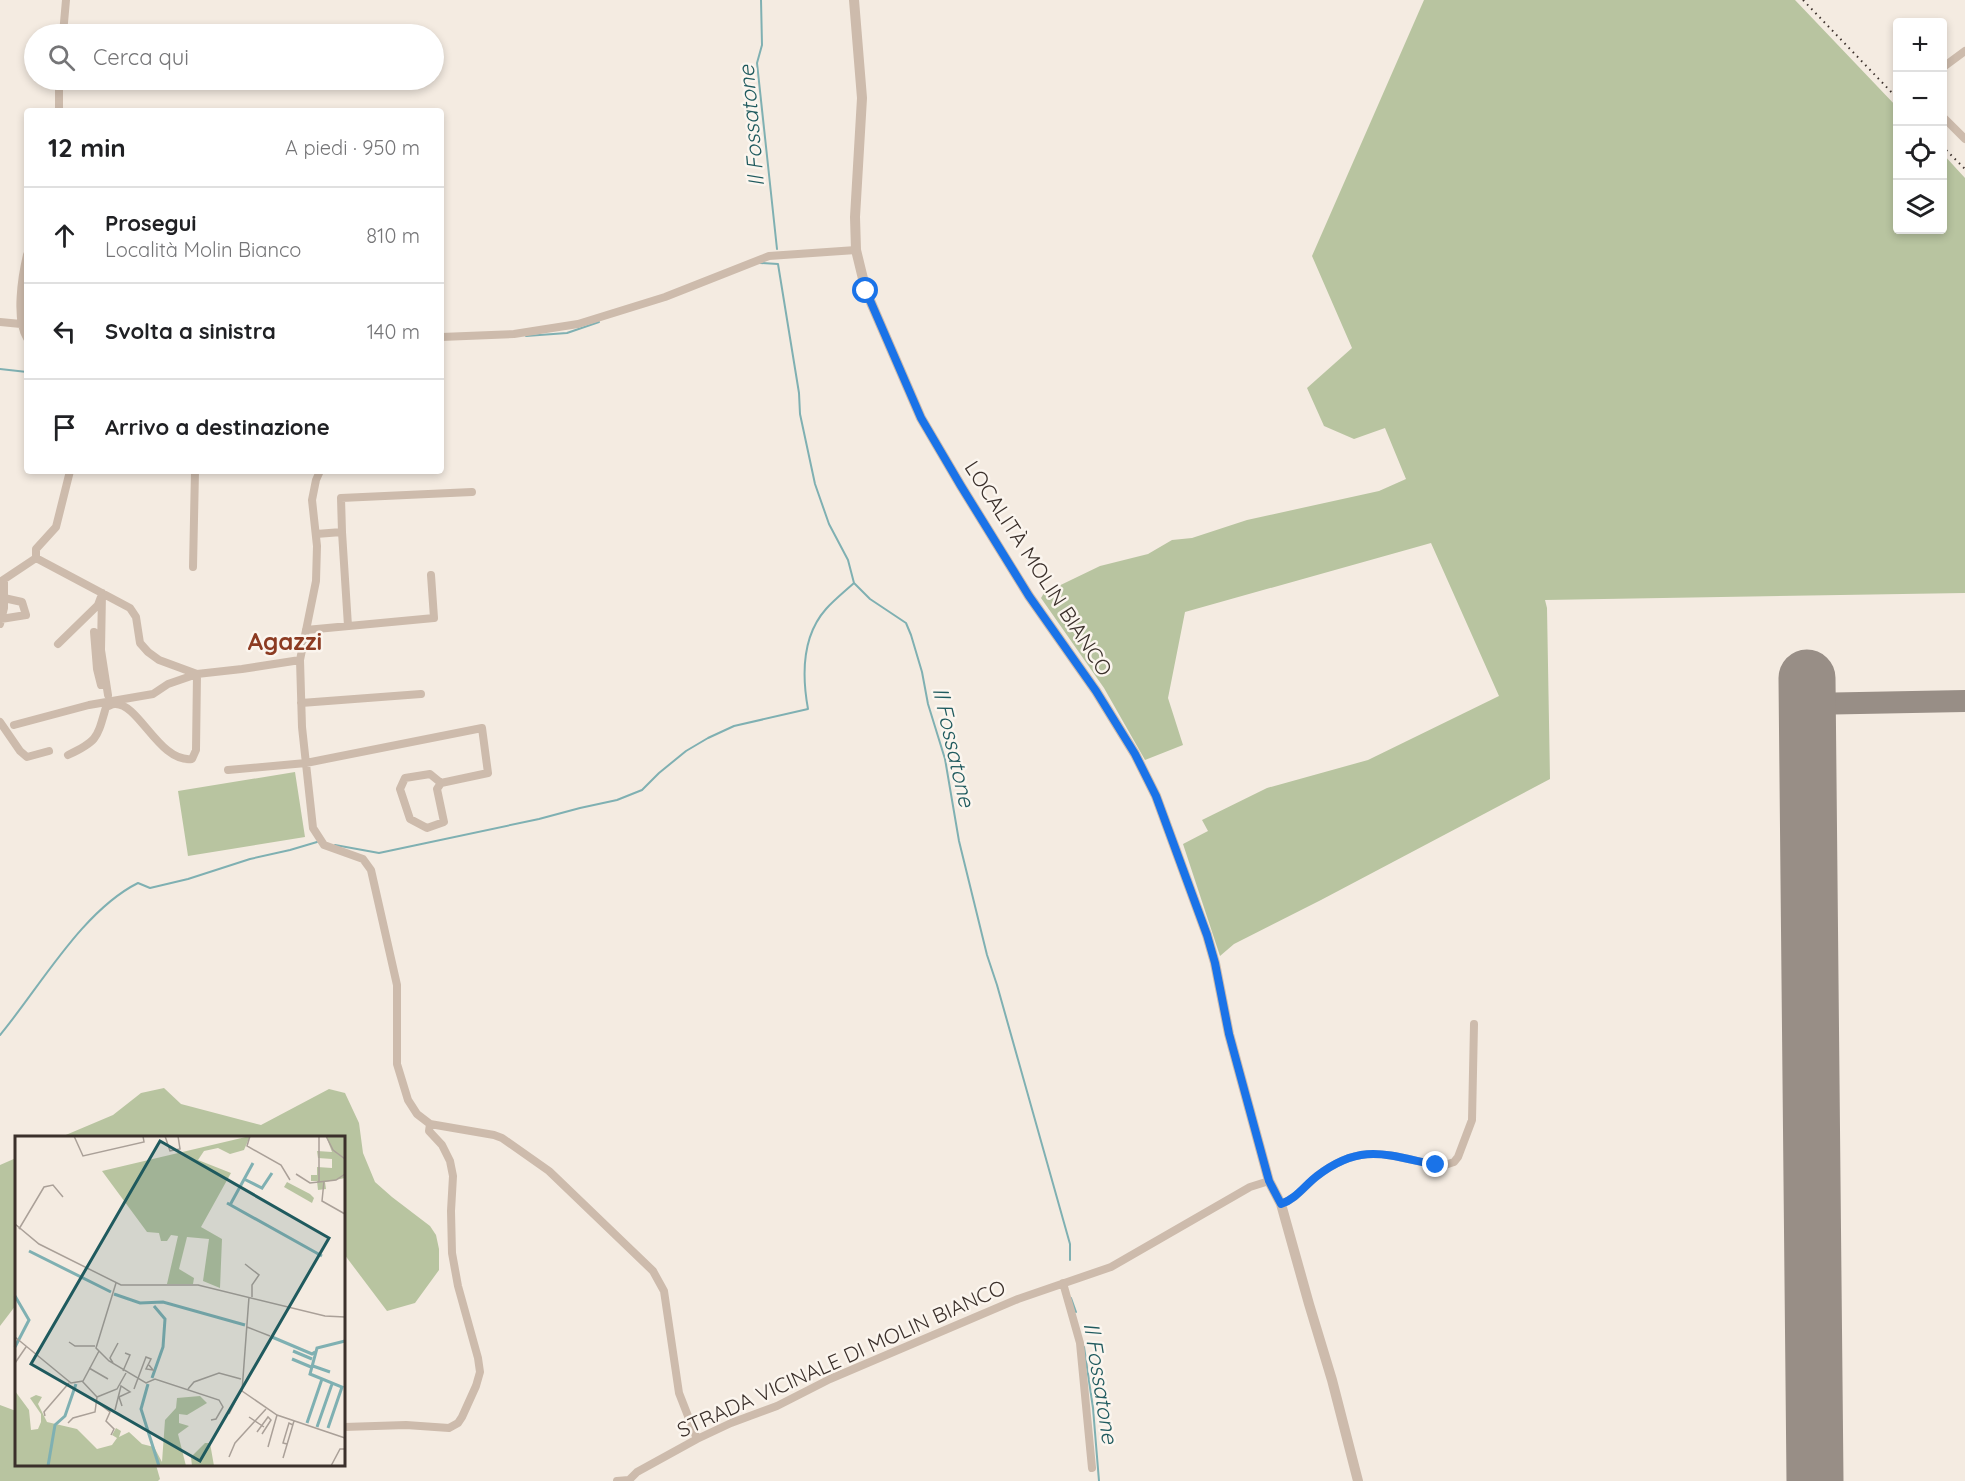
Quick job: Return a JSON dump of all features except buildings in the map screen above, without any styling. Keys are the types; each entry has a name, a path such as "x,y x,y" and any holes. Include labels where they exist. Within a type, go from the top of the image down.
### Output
{"street":[{"path":"64,24 66,0"},
{"name":"LOCALITÀ MOLIN BIANCO","path":"854,0 862,98 855,217 856,250 866,291 921,418 1029,596 1096,691 1135,754 1156,796 1207,935 1229,1034 1269,1181 1281,1204 1332,1380 1358,1481"},
{"path":"1947,64 1965,51"},
{"path":"59,90 59,108"},
{"path":"1947,121 1965,139"},
{"path":"444,336 514,334 578,324 665,297 769,256 856,250"},
{"path":"24,268 21,324 24,331"},
{"path":"0,322 21,324"},
{"path":"36,558 36,549 56,527 69,474"},
{"path":"193,567 195,474"},
{"path":"319,474 312,500 316,534 316,581 300,660 306,763 313,828 324,845 363,859 371,870 397,985 397,1065 408,1100 417,1114 430,1124 502,1138 549,1171 653,1271 664,1291 680,1393 697,1439"},
{"path":"348,626 341,498 472,492"},
{"path":"316,534 342,532"},
{"path":"4,598 22,602 26,615 1,621 4,598 2,581 36,558"},
{"path":"36,558 130,608 136,616 140,643 148,652 159,660 197,674"},
{"path":"306,630 434,618 431,575"},
{"path":"58,644 98,604 102,593"},
{"path":"102,593 101,650 106,699"},
{"path":"94,632 97,669 106,699"},
{"path":"14,725 106,699 153,694 168,684 197,674 300,660"},
{"path":"68,755 89,746 98,736 106,707 115,704 127,708 173,756 184,760 192,759 196,750 197,674"},
{"path":"302,703 421,694"},
{"path":"0,722 20,751 27,757 49,751"},
{"path":"228,770 306,763 482,728 488,773 441,783 437,789 444,822 426,828 410,819 400,789 405,778 430,774 441,783"},
{"path":"1281,1204 1292,1200 1320,1173 1349,1157 1360,1154 1371,1153 1436,1165 1454,1162 1472,1120 1474,1024"},
{"path":"345,1427 406,1425 449,1428 458,1423 462,1417 480,1372 452,1253 453,1176 450,1161 442,1145 429,1131 430,1124"},
{"name":"STRADA VICINALE DI MOLIN BIANCO","path":"629,1480 637,1472 697,1439 731,1423 777,1406 830,1379 1018,1299 1111,1267 1250,1187 1269,1181"},
{"path":"1063,1283 1080,1343 1092,1468"},
{"path":"617,1481 629,1480"}],"green space":[{"path":"1424,0 1795,0 1893,103 1893,234 1947,234 1947,158 1965,178 1965,593 1545,600 1550,779 1234,944 1220,956 1183,844 1208,831 1202,820 1267,788 1368,760 1499,696 1431,543 1185,612 1168,698 1183,745 1145,760 1104,688 1041,598 1044,593 1100,566 1148,554 1172,540 1192,538 1247,520 1379,491 1406,479 1385,428 1354,439 1324,426 1307,388 1352,348 1312,256"},
{"path":"295,772 305,837 188,856 178,791"},
{"path":"164,1088 181,1104 261,1125 329,1089 345,1093 359,1123 363,1153 375,1182 430,1226 436,1235 439,1249 439,1270 415,1303 387,1311 345,1255 345,1136 63,1136 113,1115 141,1093"},
{"path":"15,1158 15,1306 0,1326 0,1165"},
{"path":"0,1405 15,1411 15,1466 156,1466 160,1479 158,1481 0,1481"}],"waterway":[{"name":"Il Fossatone","path":"761,0 762,45 757,63 777,249"},
{"name":"Il Fossatone","path":"760,263 778,264 799,393 800,414 815,484 829,524 848,560 854,583 870,599 906,623 911,635 922,672 928,704 945,759 959,841 987,955 1070,1244 1070,1260"},
{"path":"526,336 567,333 599,322"},
{"path":"0,369 24,372"},
{"path":"335,845 379,853 617,800 642,790 686,751 708,738 734,726 808,709 805,670 812,631 826,609 854,583"},
{"path":"0,1035 80,931 98,912 138,883 150,888 317,842"},
{"name":"Il Fossatone","path":"1071,1298 1076,1312"},
{"name":"Il Fossatone","path":"1084,1347 1093,1408 1099,1481"}],"taxiway":[{"path":"1807,704 1965,701"}],"runway":[{"path":"1807,678 1815,1481"}],"railway":[{"path":"1803,0 1893,94"},
{"path":"1947,151 1965,169"}],"district":[{"name":"Agazzi","path":"285,641"}],"route":[{"path":"866,291 921,418 1029,596 1096,691 1135,754 1156,796 1207,935 1229,1034 1269,1181 1281,1204 1292,1200 1320,1173 1349,1157 1360,1154 1371,1153 1436,1165"}]}
